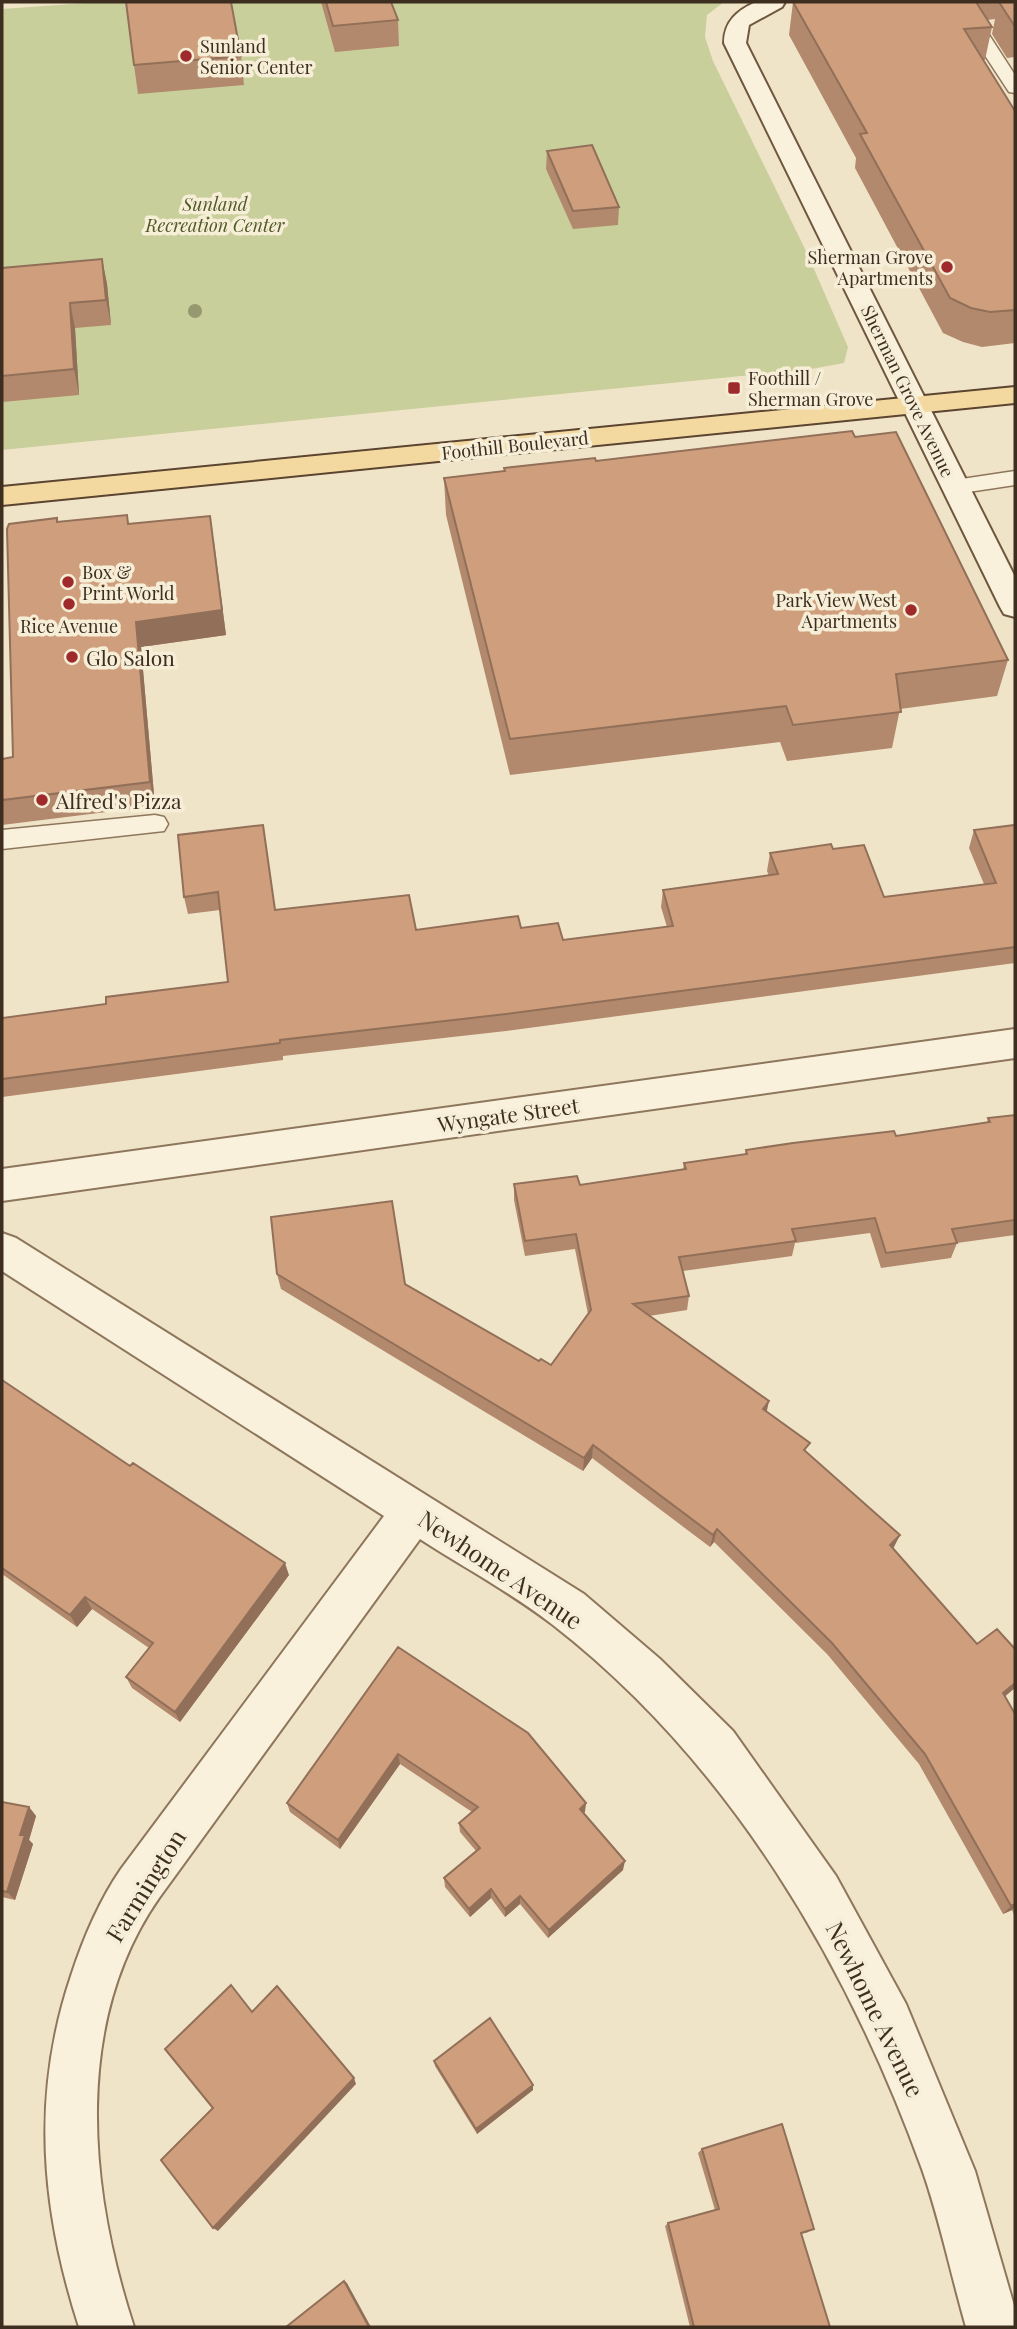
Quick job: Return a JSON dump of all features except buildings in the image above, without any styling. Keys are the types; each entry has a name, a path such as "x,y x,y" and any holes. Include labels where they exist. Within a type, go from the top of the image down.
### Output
{"main road":[{"name":"Foothill Boulevard","path":"6,495 1015,395"}],"street":[{"name":"Sherman Grove Avenue","path":"774,2 738,23 734,33 735,43 1015,607"},
{"name":"Wyngate Street","path":"2,1185 1015,1043"},
{"name":"Newhome Avenue","path":"2,1250 568,1609 644,1675 716,1748 819,1893 888,2022 949,2171 993,2327"},
{"name":"Farmington","path":"106,2327 91,2287 73,2198 69,2150 72,2080 80,2031 85,2006 104,1951 127,1905 159,1857 415,1510"}],"lane":[{"path":"1002,26 967,26 1015,88"},
{"path":"955,487 1015,478"},
{"path":"2,840 155,824"}],"green space":[{"name":"Sunland Recreation Center","path":"99,2 724,2 707,15 705,37 713,61 807,253 848,347 844,363 811,369 2,450 2,9"}],"place":[{"name":"Sunland Senior Center","path":"186,56"},
{"name":"Sherman Grove Apartments","path":"947,267"},
{"name":"Foothill / Sherman Grove","path":"734,388"},
{"name":"Box & Print World","path":"68,582"},
{"name":"Rice Avenue","path":"69,604"},
{"name":"Park View West Apartments","path":"911,610"},
{"name":"Glo Salon","path":"72,657"},
{"name":"Alfred's Pizza","path":"42,800"}]}
